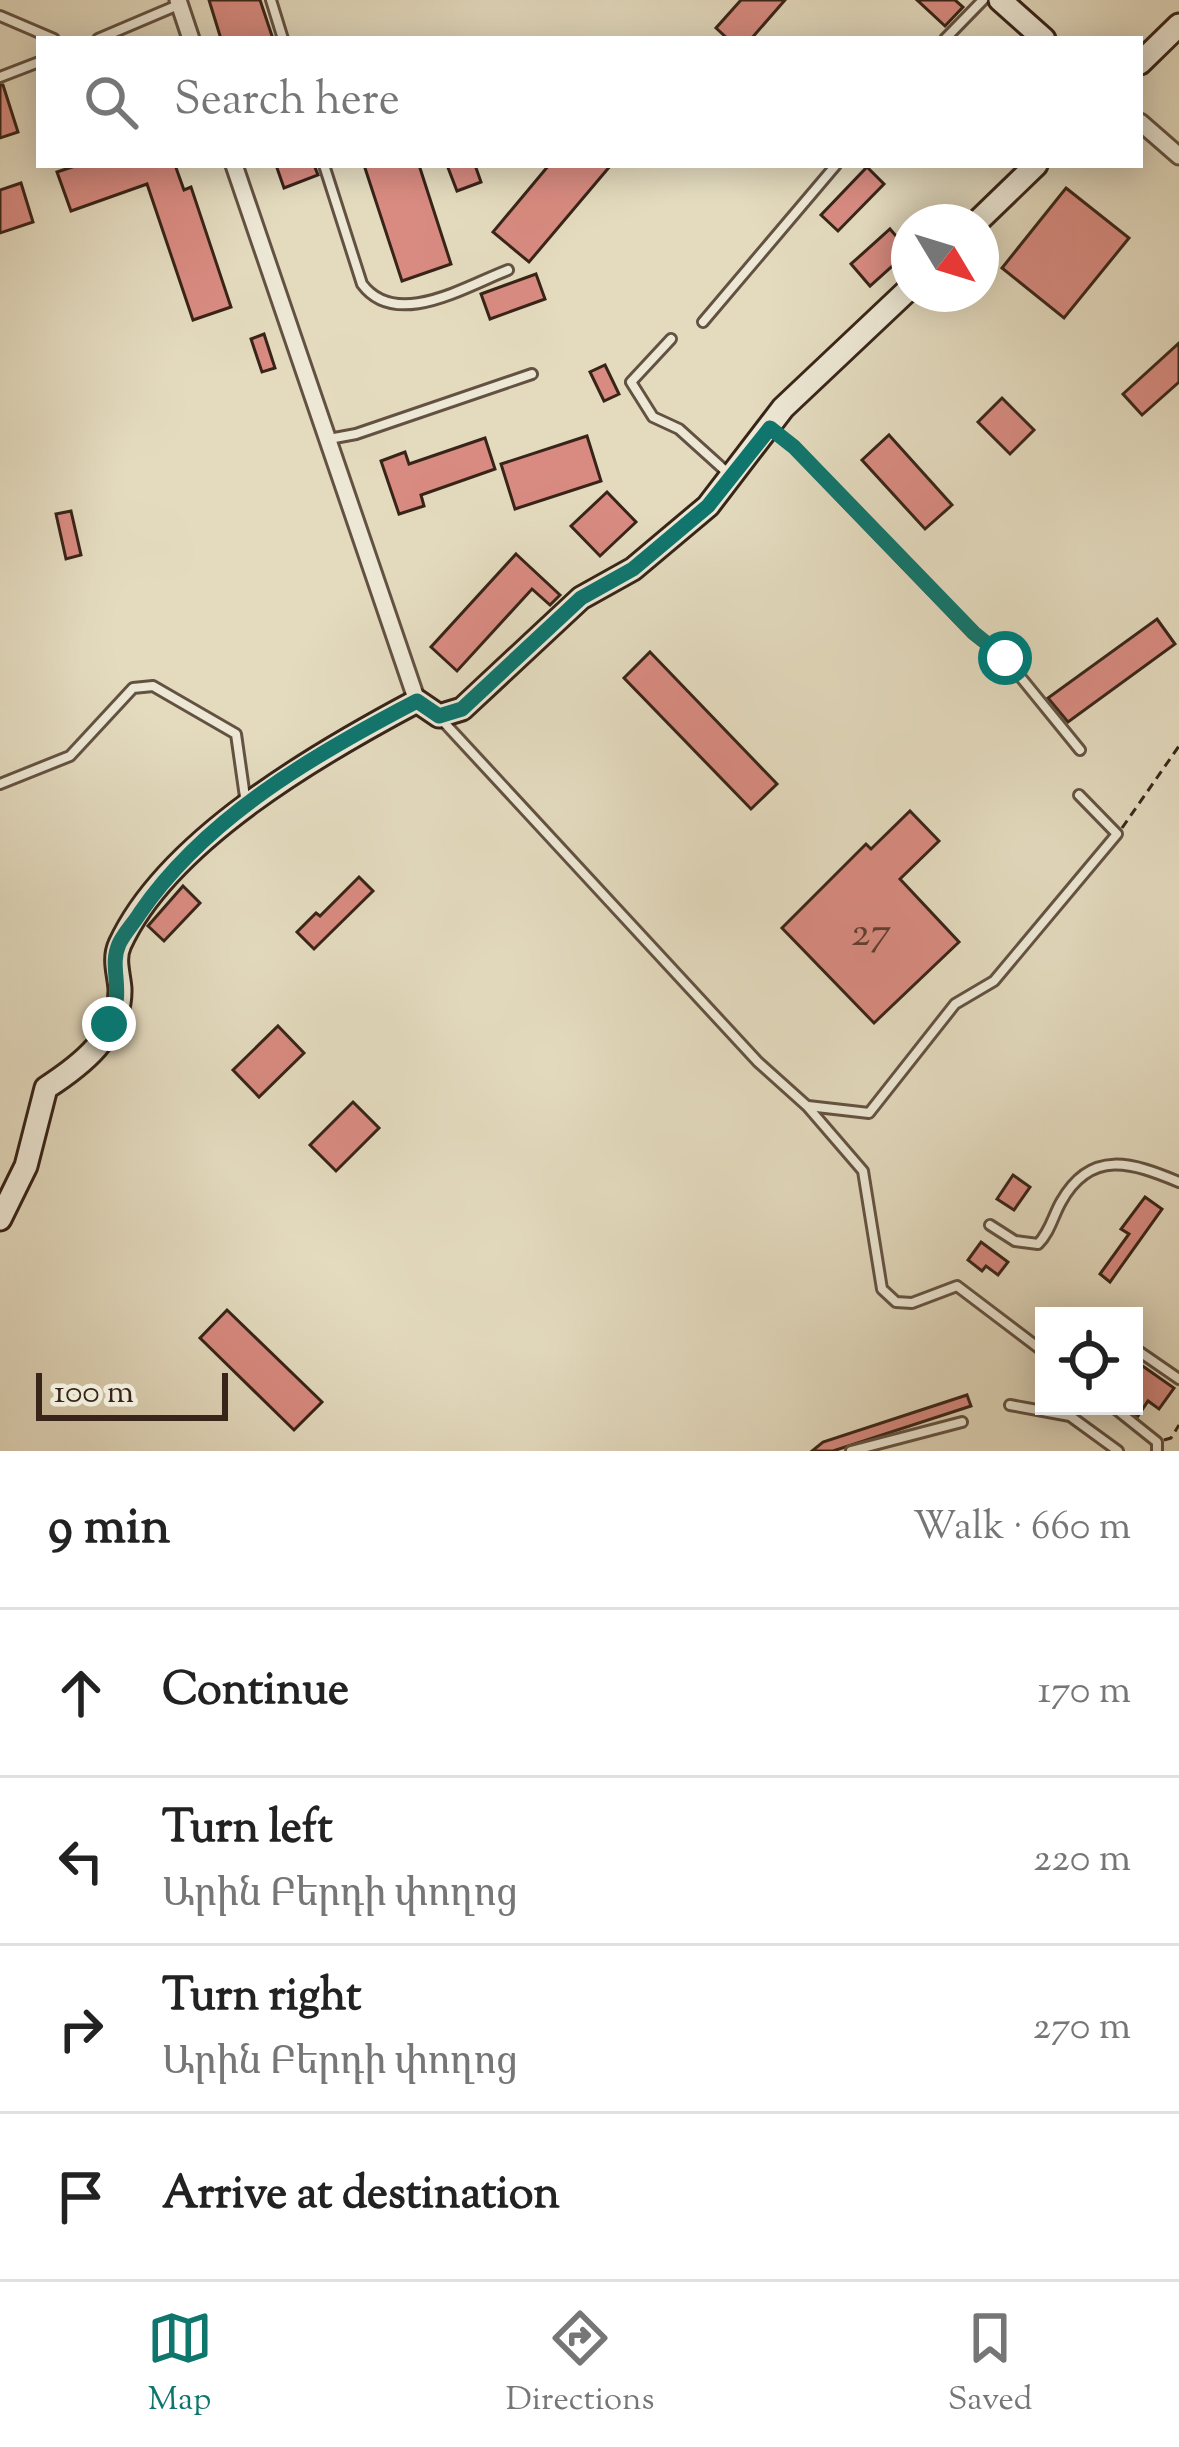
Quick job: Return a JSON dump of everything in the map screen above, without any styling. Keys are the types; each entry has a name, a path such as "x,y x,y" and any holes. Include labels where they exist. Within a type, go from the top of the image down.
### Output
{"street":[{"path":"1000,0 1042,36"},
{"path":"178,2 190,36"},
{"path":"1143,60 1179,25"},
{"path":"1143,125 1179,156"},
{"path":"235,168 417,701 439,716 462,709 581,598 633,569 675,536 708,506 783,408 891,306"},
{"path":"996,204 1033,168"},
{"path":"0,1219 26,1166 46,1088 89,1060 118,1007 118,946 158,888 196,844 246,805 417,701"}],"lane":[{"path":"271,0 282,36"},
{"path":"948,36 983,0"},
{"path":"104,36 178,2"},
{"path":"0,16 47,36"},
{"path":"0,77 36,63"},
{"path":"324,168 362,284 372,298 392,307 417,304 508,270"},
{"path":"704,322 833,168"},
{"path":"671,339 631,382 653,417 679,429 731,476"},
{"path":"328,440 532,374"},
{"path":"770,428 794,447 974,633 1005,658 1080,751"},
{"path":"0,784 70,756 133,688 153,686 236,734 246,805"},
{"path":"439,716 758,1062 807,1106 863,1172 882,1289 896,1302 912,1303 957,1286 1035,1345"},
{"path":"807,1106 869,1113 955,1004 994,981 1117,834 1079,795"},
{"path":"990,1225 1015,1241 1038,1244 1063,1198 1082,1177 1106,1165 1135,1163 1179,1182"},
{"path":"1143,1354 1179,1379"},
{"path":"1010,1406 1070,1416 1118,1451"},
{"path":"1122,1415 1157,1446"},
{"path":"851,1451 962,1422"}],"path":[{"path":"1117,834 1179,746"},
{"path":"1157,1446 1172,1438 1179,1426"}],"building":[{"path":"209,0 260,0 272,36 220,36"},
{"path":"741,0 785,0 754,36 725,36 716,28"},
{"path":"917,0 955,0 963,7 945,26"},
{"path":"0,85 18,132 0,138"},
{"path":"176,168 184,190 191,187 231,307 193,320 147,184 71,211 57,172"},
{"path":"277,168 315,168 318,175 284,188"},
{"path":"365,168 420,168 451,264 402,281"},
{"path":"448,168 476,168 481,182 457,191"},
{"path":"546,168 608,168 529,262 493,232"},
{"path":"866,168 884,184 838,231 821,215"},
{"path":"21,183 33,222 0,233 0,190"},
{"path":"1066,188 1129,238 1064,318 1002,268"},
{"path":"890,229 891,267 870,286 851,264"},
{"path":"536,274 545,299 490,319 481,294"},
{"path":"264,334 275,368 262,372 251,339"},
{"path":"1179,343 1179,382 1142,415 1123,394"},
{"path":"605,365 619,394 604,401 590,372"},
{"path":"1002,398 1034,430 1010,454 978,422"},
{"path":"889,435 952,505 925,529 862,460"},
{"path":"587,436 601,481 515,509 501,464"},
{"path":"485,438 495,469 421,495 424,506 399,514 381,461 405,452 409,464"},
{"path":"607,492 636,522 600,556 571,526"},
{"path":"71,511 81,555 66,559 56,514"},
{"path":"516,554 560,595 550,605 532,589 457,671 431,647"},
{"path":"1157,619 1175,644 1068,722 1048,698"},
{"path":"650,652 777,784 751,809 624,678"},
{"path":"910,811 939,841 900,879 959,942 874,1023 782,928 866,844 871,849"},
{"path":"359,877 373,891 314,949 297,932"},
{"path":"183,886 200,903 164,941 148,926"},
{"path":"278,1026 304,1053 259,1097 233,1070"},
{"path":"353,1102 379,1128 336,1171 310,1145"},
{"path":"1013,1175 1030,1187 1014,1210 997,1199"},
{"path":"1145,1197 1162,1209 1110,1282 1100,1274 1129,1234 1121,1229"},
{"path":"981,1242 1008,1262 998,1275 968,1260"},
{"path":"227,1310 322,1402 294,1430 200,1338"},
{"path":"1143,1366 1174,1388 1159,1409 1148,1401 1143,1408"},
{"path":"967,1395 971,1406 833,1451 812,1451 823,1442"}],"route":[{"path":"109,1024 118,1007 118,946 196,844 246,805 417,701 439,716 462,709 581,598 633,569 708,506 770,428 794,447 898,559 1005,658"}]}
